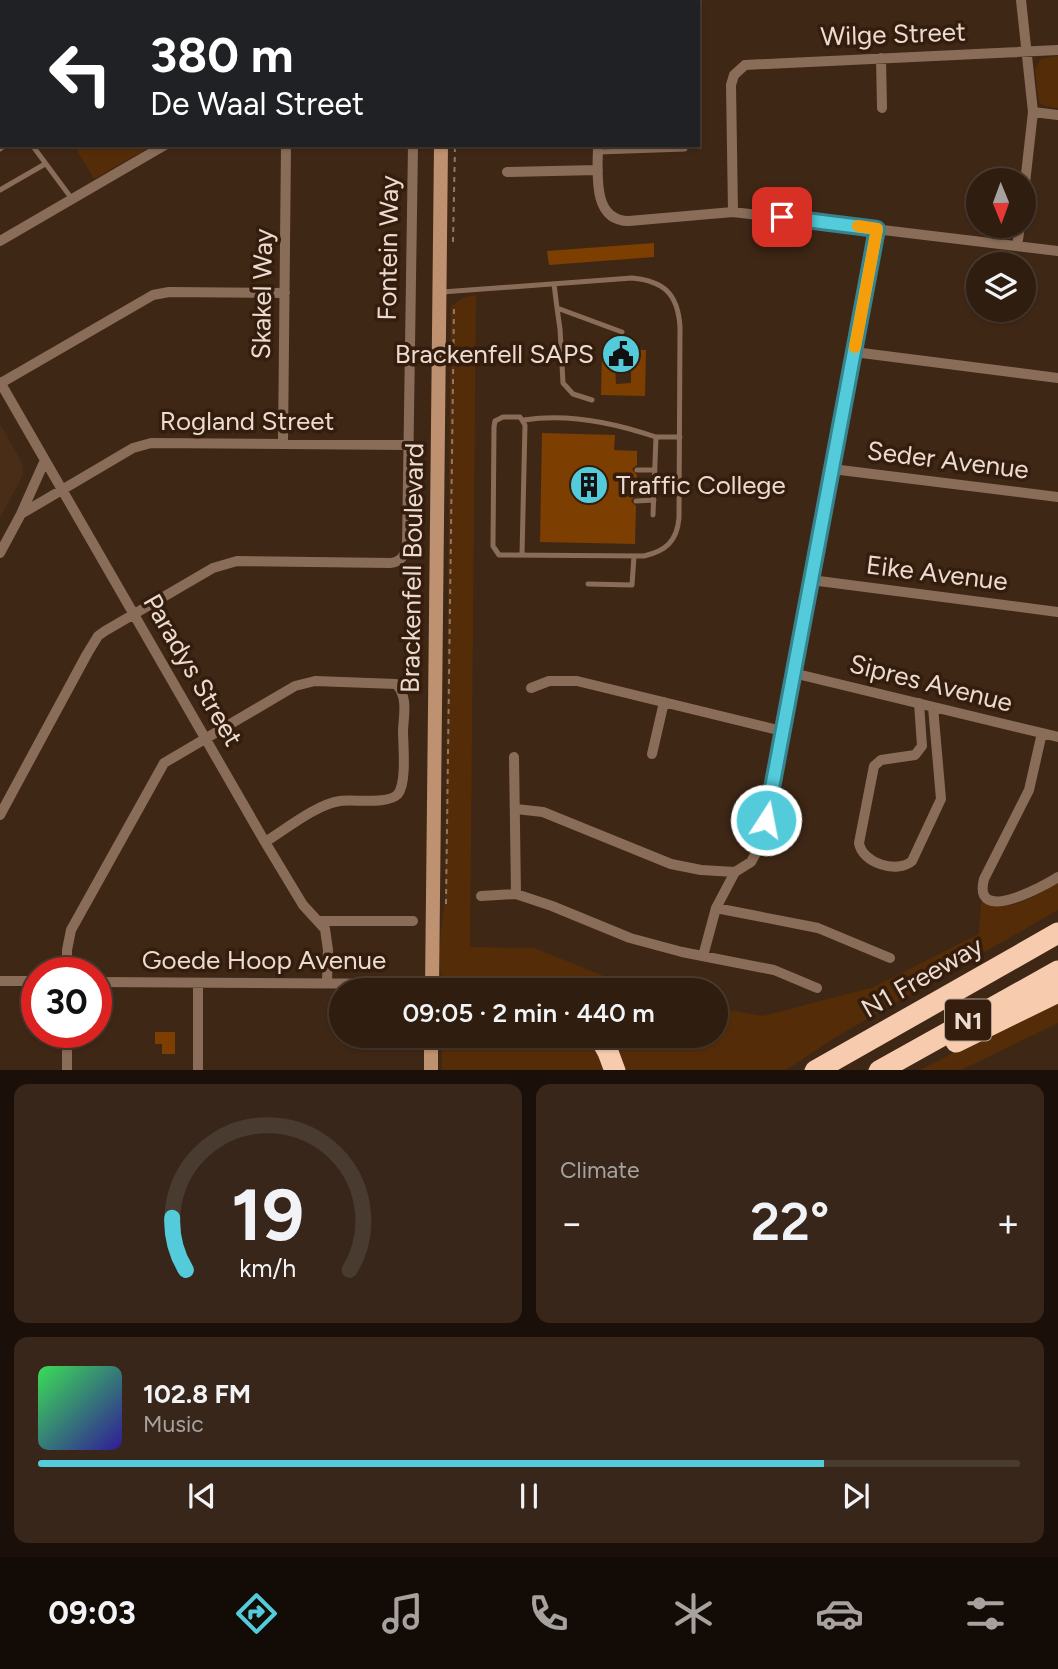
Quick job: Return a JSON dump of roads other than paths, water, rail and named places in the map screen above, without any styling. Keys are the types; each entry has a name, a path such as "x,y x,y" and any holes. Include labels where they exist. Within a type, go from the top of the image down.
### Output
{"highway":[{"path":"979,976 1001,954 1058,919"},
{"name":"N1 Freeway","path":"816,1070 1058,933"},
{"name":"N1","path":"879,1070 1058,971"},
{"path":"903,1070 1058,992"},
{"path":"606,1048 615,1070"}],"street":[{"path":"1021,0 1033,112 1027,168"},
{"name":"Wilge Street","path":"733,212 731,85 734,75 745,65 1058,50"},
{"path":"881,58 882,108"},
{"path":"1033,112 1058,115"},
{"path":"0,241 162,147"},
{"name":"Skakel Way","path":"283,442 286,147"},
{"name":"Fontein Way","path":"134,614 228,562 390,563 401,559 407,547 413,147"},
{"name":"Brackenfell Boulevard","path":"434,978 441,147"},
{"path":"598,149 600,198 613,218 629,221 733,212 1058,251"},
{"path":"507,172 598,170"},
{"path":"703,956 716,908 735,872 751,862 760,850 877,229"},
{"path":"1017,246 1018,238"},
{"path":"0,382 153,295 169,292 285,293"},
{"path":"854,352 1058,378"},
{"name":"Paradys Street","path":"0,382 265,842 303,905 325,929 328,950 327,983"},
{"name":"Rogland Street","path":"21,514 141,445 165,442 283,442 408,445"},
{"path":"0,553 45,460"},
{"name":"Seder Avenue","path":"832,469 1058,497"},
{"name":"Eike Avenue","path":"811,580 1058,612"},
{"path":"0,815 94,642 105,631 134,614"},
{"name":"Sipres Avenue","path":"793,673 1058,737"},
{"path":"531,688 549,681 578,681 782,731"},
{"path":"66,957 71,930 158,772 175,755 304,682 396,684 402,692 403,778 396,796 384,800 345,800 330,803 265,842"},
{"path":"652,754 664,702"},
{"path":"919,704 922,746 915,755 881,760 874,766 859,843 868,859 892,867 904,867 912,861 941,799 933,707"},
{"path":"1042,733 1029,790 982,886 989,898 1003,902 1058,877"},
{"path":"514,757 516,894"},
{"path":"516,809 542,812 682,868 735,872"},
{"path":"481,896 516,894 620,935 666,948 774,970 817,988"},
{"path":"716,908 818,928 890,958"},
{"path":"320,921 413,921"},
{"path":"0,981 21,981"},
{"name":"Goede Hoop Avenue","path":"112,982 327,983"},
{"path":"198,983 198,1070"},
{"path":"67,1048 67,1070"},
{"path":"430,1070 431,1048"}],"lane":[{"path":"33,147 72,199"},
{"path":"598,149 685,149"},
{"path":"0,190 45,164"},
{"path":"439,293 632,278 654,281 674,300 680,327 680,437 679,519 677,534 672,542 655,553 634,556 499,555 494,546 494,427 498,418 517,416 524,420 541,418 602,423 656,437 680,437"},
{"path":"554,284 563,383 573,394 592,400"},
{"path":"557,308 622,331"},
{"path":"522,555 524,420"},
{"path":"653,515 656,437"},
{"path":"637,470 655,470"},
{"path":"636,501 654,500"},
{"path":"588,584 632,584 634,556"}],"place":[{"name":"Brackenfell SAPS","path":"621,354"},
{"name":"Traffic College","path":"589,485"}]}
